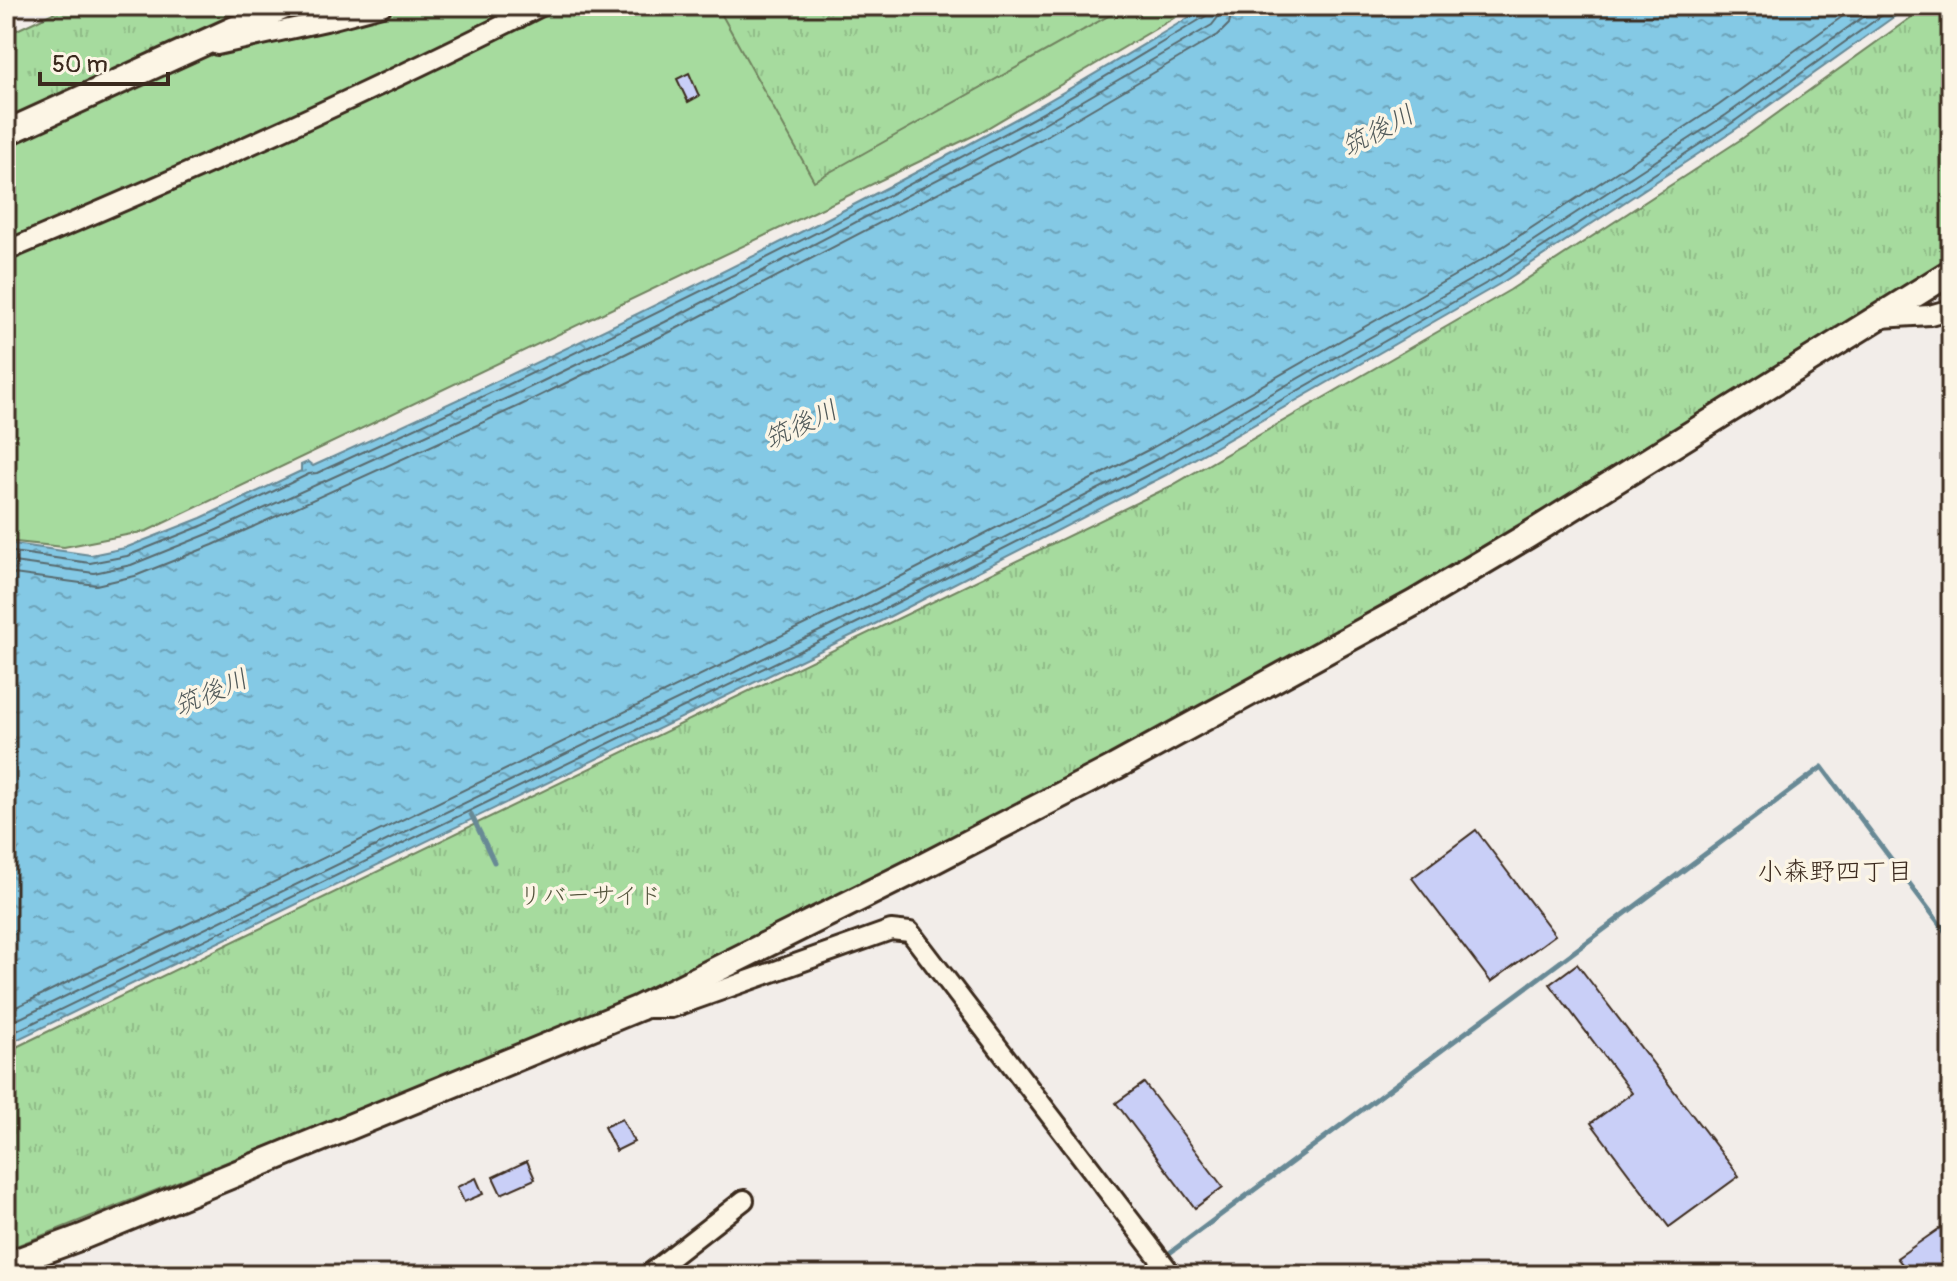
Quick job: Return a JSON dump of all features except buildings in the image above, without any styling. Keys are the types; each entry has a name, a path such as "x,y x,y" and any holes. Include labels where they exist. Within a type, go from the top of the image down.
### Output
{"street":[{"path":"6,133 285,6"},
{"path":"192,50 382,6"},
{"path":"498,6 518,18"},
{"path":"6,251 196,171 445,55 541,6"},
{"path":"6,1265 82,1237 639,1008 920,868 1115,767 1400,610 1527,536 1951,272"},
{"path":"1878,318 1930,315 1951,309"},
{"path":"639,1008 671,1008 891,930 910,932 1172,1275"},
{"path":"648,1275 744,1200"}],"green space":[{"path":"68,6 264,6 6,120 6,35"},
{"path":"292,6 1194,6 977,134 147,531 64,547 6,541 6,135"},
{"path":"717,6 1126,6 814,181"},
{"name":"リバーサイド","path":"1927,6 1951,6 1951,257 1929,273 1487,553 1089,772 636,999 6,1250 6,1052 1171,486 1510,290 1743,138"}],"water":[{"name":"筑後川","path":"1208,6 1909,6 1736,129 1503,282 1166,475 871,626 6,1045 6,543 91,555 125,548 201,518 301,471 301,465 308,462 313,466 403,425 761,252 1025,114"}],"waterway":[{"path":"1140,1275 1822,767 1951,939"},
{"path":"471,814 494,862"}],"district":[{"name":"小森野四丁目","path":"1835,872"}]}
